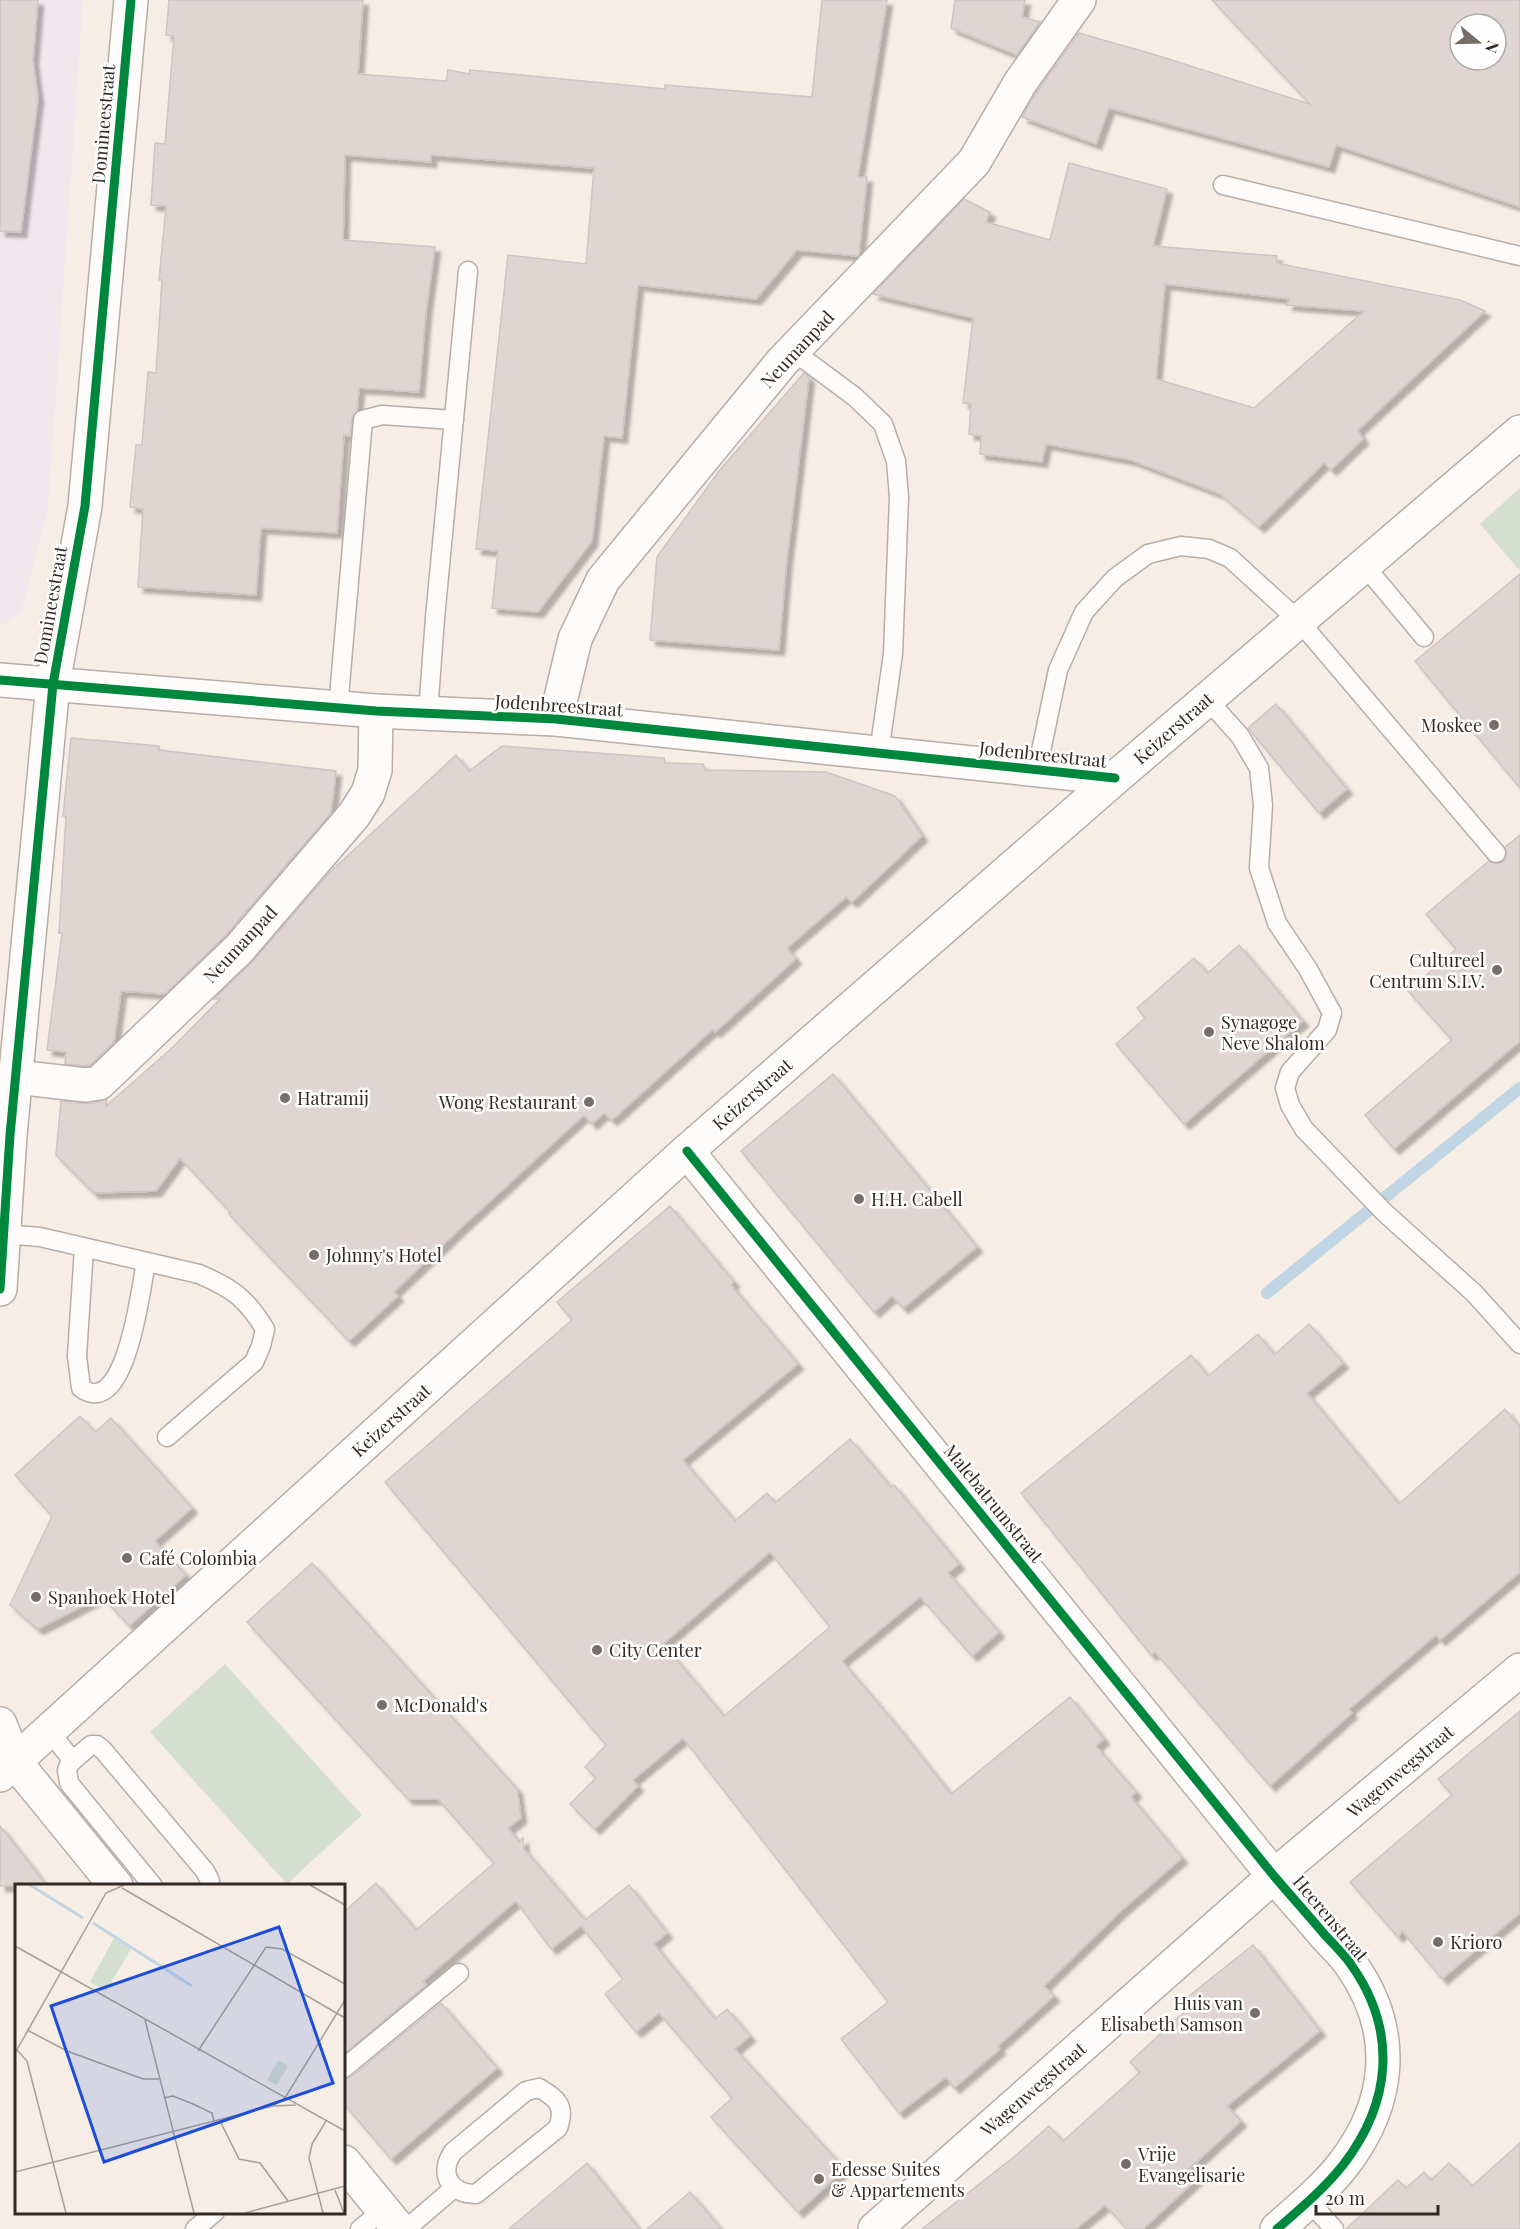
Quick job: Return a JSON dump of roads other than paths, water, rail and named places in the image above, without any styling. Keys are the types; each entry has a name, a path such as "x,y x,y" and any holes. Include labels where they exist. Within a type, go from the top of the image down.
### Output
{"street":[{"name":"Domineestraat","path":"0,1289 4,1234 5,1135 16,1077 52,684 85,506 131,0"},
{"name":"Neumanpad","path":"556,719 575,639 603,580 793,351 974,162 1020,83 1079,0"},
{"name":"Keizerstraat","path":"7,1768 687,1151 1115,778 1520,432"},
{"name":"Jodenbreestraat","path":"0,680 376,711 556,719 1115,778"},
{"name":"Neumanpad","path":"16,1077 86,1085 99,1083 239,949 354,814 368,793 375,770 376,711"},
{"name":"Malebatrumstraat","path":"687,1151 1274,1876"},
{"name":"Wagenwegstraat","path":"875,2229 1274,1876 1520,1671"},
{"path":"0,1724 7,1768 114,1884"},
{"name":"Heerenstraat","path":"1274,1876 1352,1965 1368,1993 1380,2024 1384,2049 1384,2074 1378,2098 1361,2137 1343,2165 1309,2201 1277,2229"},
{"path":"345,2163 387,2224"}],"lane":[{"path":"1223,185 1520,256"},
{"path":"428,713 468,271"},
{"path":"793,351 855,397 883,424 896,461 899,497 893,654 879,753"},
{"path":"338,708 363,420 382,415 454,420"},
{"path":"1037,770 1058,670 1084,612 1115,578 1148,554 1180,546 1209,549 1230,558 1299,621 1496,853"},
{"path":"1364,565 1424,637"},
{"path":"1207,699 1240,736 1259,768 1263,805 1259,868 1276,924 1308,969 1332,1013 1327,1030 1290,1072 1285,1088 1290,1105 1304,1129 1385,1213 1474,1293 1520,1344"},
{"path":"4,1234 40,1237 199,1274 223,1284 252,1307 266,1329 254,1362 167,1437"},
{"path":"84,1248 77,1356 81,1388 89,1394 97,1395 106,1390 116,1380 126,1357 146,1262"},
{"path":"49,1731 73,1761"},
{"path":"151,1884 69,1783 67,1770 73,1761 91,1745 97,1745 103,1750 205,1871 209,1884"},
{"path":"345,2066 459,1973"},
{"path":"539,2088 560,2104 562,2117 558,2128 549,2137 476,2194 463,2194 454,2188 448,2180 446,2169 453,2152 525,2091 539,2088"},
{"path":"387,2224 454,2188"},
{"path":"1309,2201 1334,2229"},
{"path":"195,2229 213,2214"}],"waterway":[{"path":"1267,1293 1520,1088"}],"place":[{"name":"Moskee","path":"1494,725"},
{"name":"Cultureel Centrum S.I.V.","path":"1497,970"},
{"name":"Synagoge Neve Shalom","path":"1209,1032"},
{"name":"Hatramij","path":"285,1098"},
{"name":"Wong Restaurant","path":"589,1102"},
{"name":"H.H. Cabell","path":"859,1199"},
{"name":"Johnny's Hotel","path":"314,1255"},
{"name":"Café Colombia","path":"127,1558"},
{"name":"Spanhoek Hotel","path":"36,1597"},
{"name":"City Center","path":"597,1650"},
{"name":"McDonald's","path":"382,1705"},
{"name":"Krioro","path":"1438,1942"},
{"name":"Huis van Elisabeth Samson","path":"1255,2013"},
{"name":"Vrije Evangelisarie","path":"1126,2164"},
{"name":"Edesse Suites & Appartements","path":"819,2179"}]}
